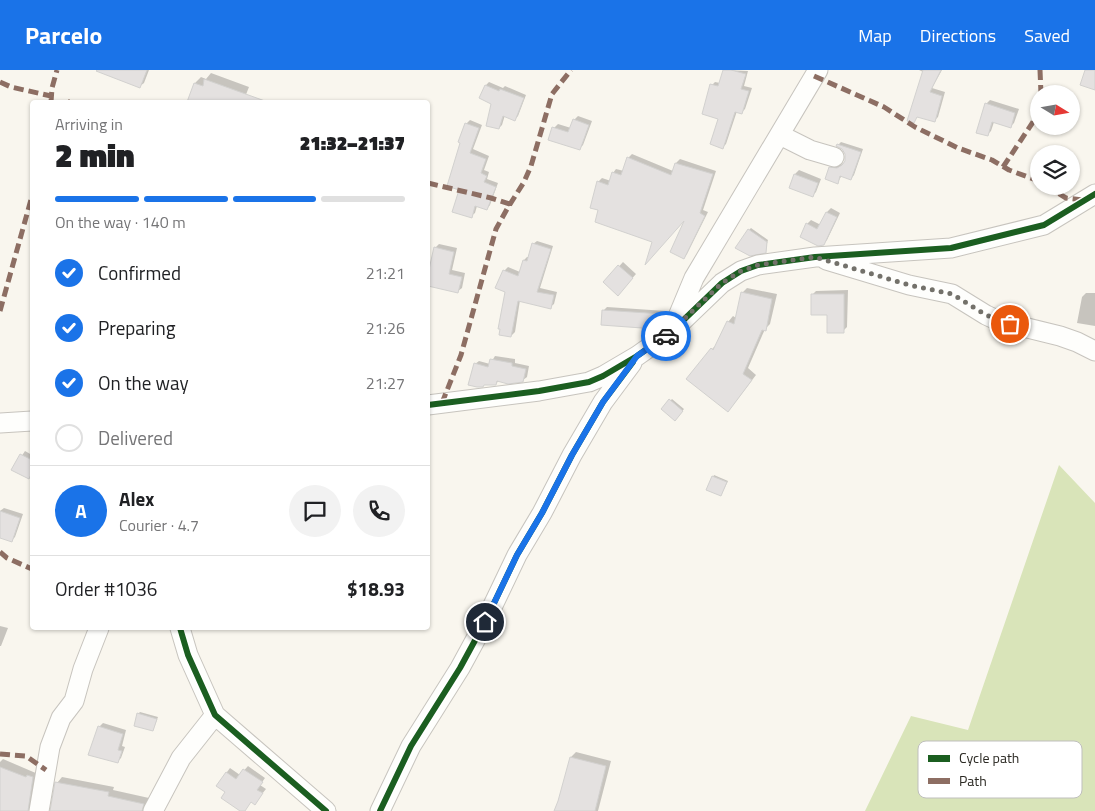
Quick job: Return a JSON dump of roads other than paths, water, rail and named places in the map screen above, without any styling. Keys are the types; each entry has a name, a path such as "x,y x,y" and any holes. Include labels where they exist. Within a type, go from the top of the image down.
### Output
{"street":[{"path":"672,332 694,278 818,70"},
{"path":"780,135 810,150 834,157"},
{"path":"430,405 539,391 589,382 637,356 672,332 722,283 741,271 758,265 815,257 951,248 1044,225 1092,199"},
{"path":"815,257 909,285 952,294 999,321 1060,336 1077,342 1095,352"},
{"path":"380,811 411,746 460,668 485,622 517,555 542,513 572,455 603,402 637,356"},
{"path":"0,423 30,421"},
{"path":"39,811 50,747 61,718 74,702 83,669 98,630"},
{"path":"181,630 188,655 215,715 326,811"},
{"path":"153,811 181,758 215,715"}]}
